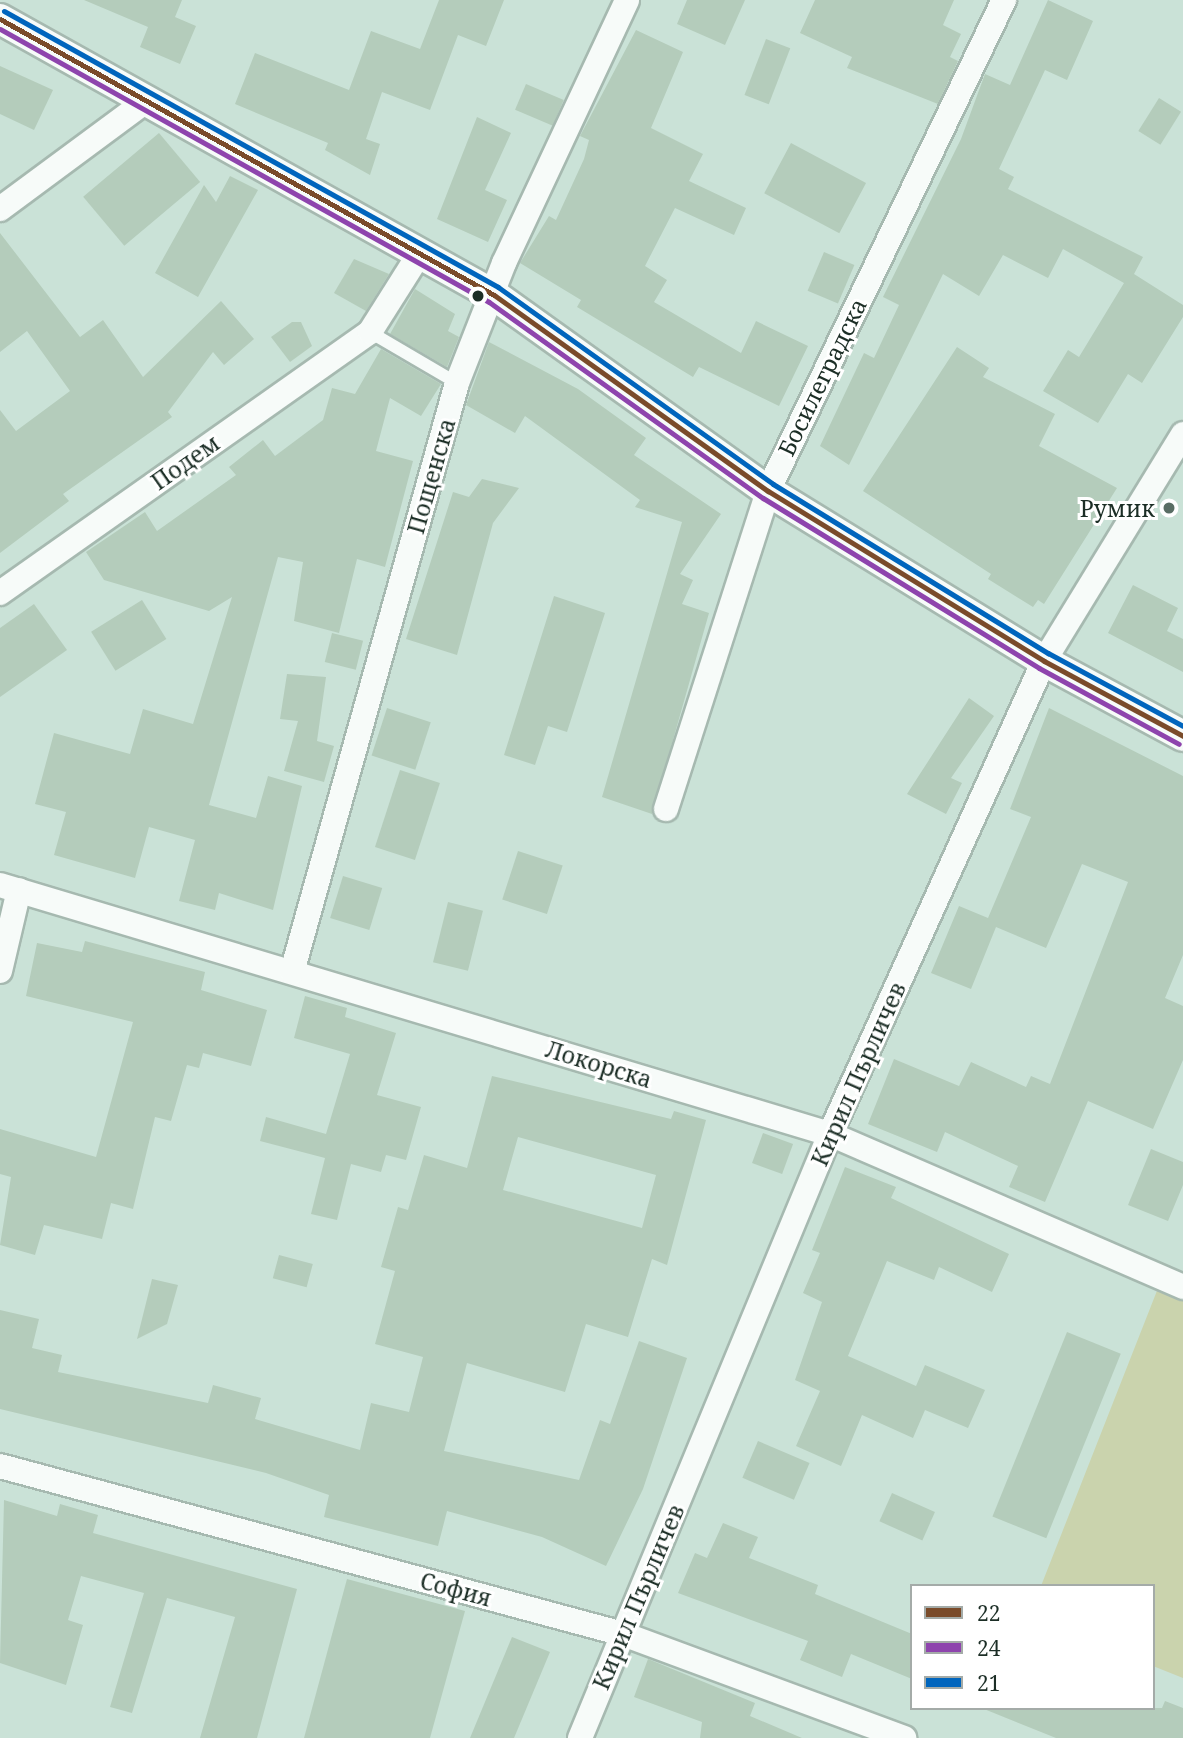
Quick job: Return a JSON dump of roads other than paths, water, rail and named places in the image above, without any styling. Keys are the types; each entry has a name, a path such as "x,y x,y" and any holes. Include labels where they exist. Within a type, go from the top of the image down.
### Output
{"street":[{"name":"Пощенска","path":"292,972 457,383 627,0"},
{"name":"Босилеградска","path":"666,809 768,491 1004,0"},
{"path":"0,19 494,295 768,491 1044,662 1183,736"},
{"path":"0,209 146,101"},
{"name":"Подем","path":"0,593 370,332 420,254"},
{"name":"Кирил Пърличев","path":"580,1738 830,1134 1044,662 1183,434"},
{"path":"0,971 10,888"},
{"name":"Локорска","path":"10,888 830,1134 1183,1287"},
{"name":"София","path":"0,1466 623,1633 904,1738"}],"lane":[{"path":"370,332 457,383"}],"place":[{"name":"Румик","path":"1169,508"}]}
